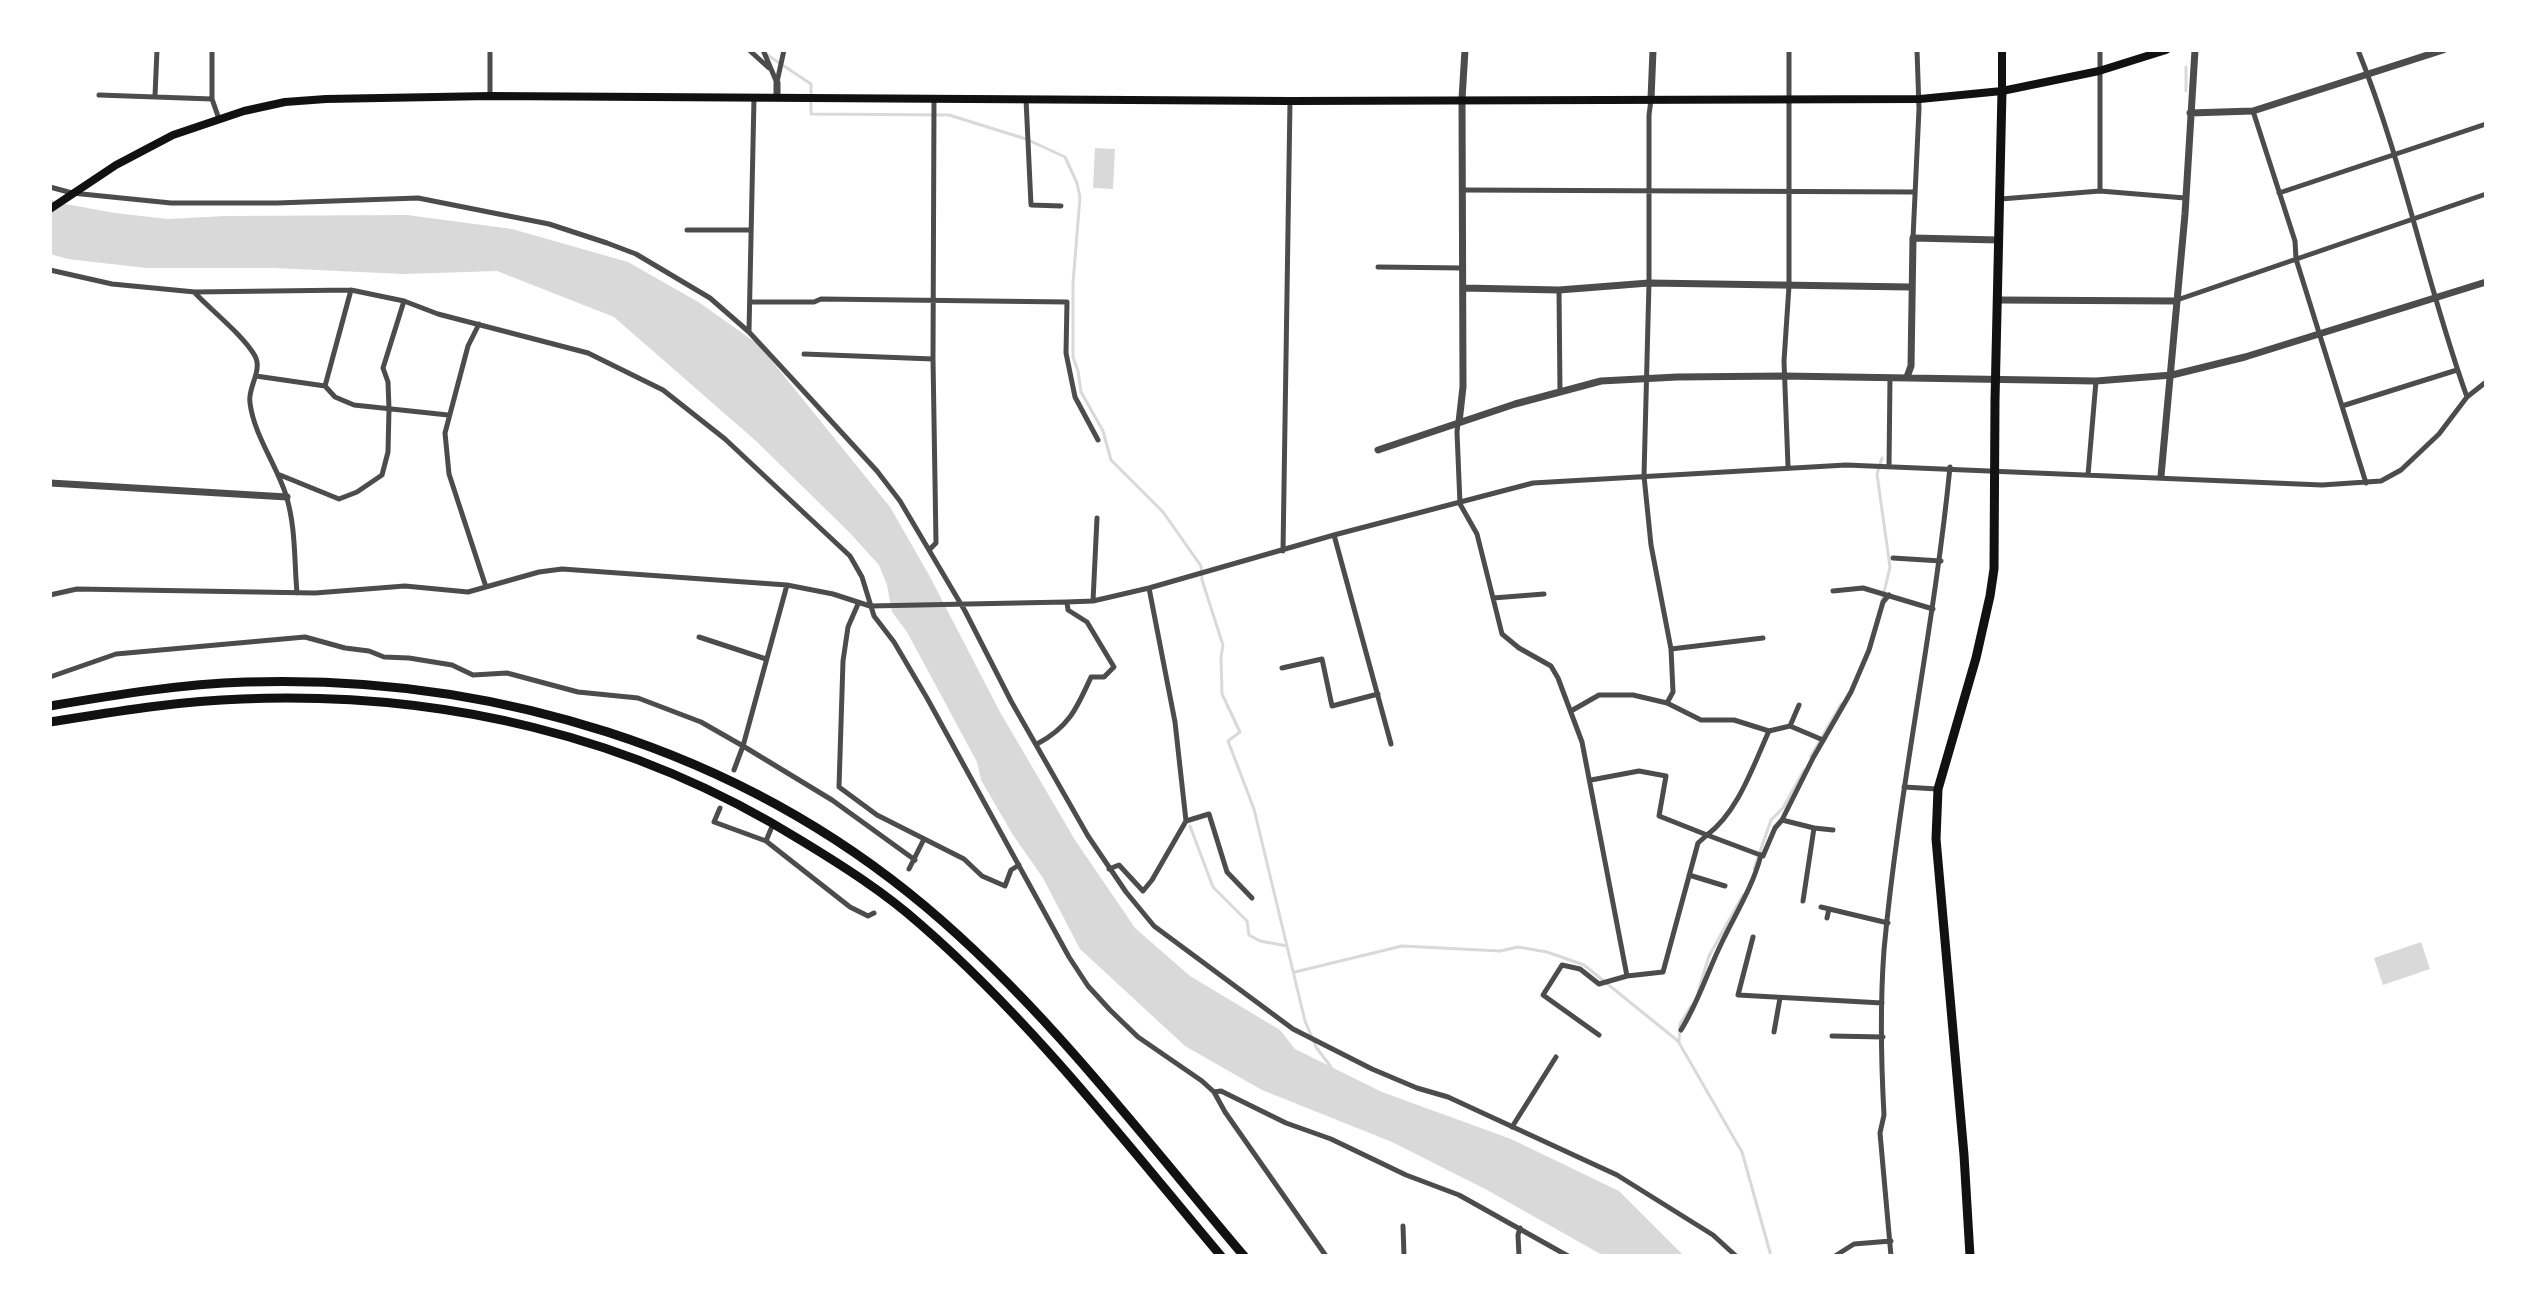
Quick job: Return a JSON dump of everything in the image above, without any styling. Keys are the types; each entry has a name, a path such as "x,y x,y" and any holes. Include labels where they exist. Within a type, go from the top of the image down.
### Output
{"main road":[{"path":"1970,1256 1936,839 1938,789 1976,658 1994,569 2002,50"},
{"path":"50,209 146,149 219,119 285,102 490,96 1290,101 1920,99 2002,91 2099,71 2166,50"},
{"path":"50,706 242,682 325,681 395,686 507,703 581,723 647,744 710,772 781,808 859,858 925,906 1029,1005 1244,1256"},
{"path":"50,722 156,706 241,699 325,698 395,702 504,719 576,738 642,759 705,787 774,823 853,872 917,922 972,971 1068,1073 1221,1256"}],"street":[{"path":"155,96 157,50"},
{"path":"212,50 212,99 219,119"},
{"path":"490,50 490,96"},
{"path":"749,50 770,69"},
{"path":"763,50 777,83"},
{"path":"777,96 784,50"},
{"path":"1465,50 1462,99 1463,387 1457,432 1460,504 1477,534 1502,634 1519,648 1551,666 1582,742 1627,976"},
{"path":"1653,50 1649,115 1644,476 1651,545 1671,649 1673,692 1667,703"},
{"path":"1788,466 1784,376 1789,286 1789,50"},
{"path":"1907,377 1911,366 1910,287 1920,99 1917,50"},
{"path":"2100,50 2100,191"},
{"path":"2161,476 2172,375 2195,50"},
{"path":"2358,50 2414,219 2467,397"},
{"path":"2190,113 2253,111 2443,50"},
{"path":"99,95 212,99"},
{"path":"749,332 754,96"},
{"path":"929,550 936,543 934,98"},
{"path":"1026,98 1031,205 1061,206"},
{"path":"1283,551 1290,101"},
{"path":"2253,111 2295,241 2296,259 2318,334 2366,483"},
{"path":"2279,193 2486,124"},
{"path":"50,187 72,193 171,203 418,198 549,224 636,254 710,298 749,332 877,471 900,501 1109,869 1154,926 1293,1029 1372,1069 1448,1097 1617,1175 1713,1235 1736,1256"},
{"path":"1464,190 1914,192"},
{"path":"2000,199 2100,191 2185,198"},
{"path":"1998,300 2175,301 2486,194"},
{"path":"687,230 751,230"},
{"path":"1913,238 1998,240"},
{"path":"1378,267 1464,268"},
{"path":"50,270 112,284 195,292 351,290 404,301 438,314 588,353 663,390 725,439 850,556 862,577 870,606 927,698 1088,986 1138,1037 1214,1092 1326,1256"},
{"path":"1378,450 1459,422 1601,381 1784,376 2096,381 2172,375 2245,357 2486,282"},
{"path":"1463,288 1559,290 1649,283 1910,287"},
{"path":"325,386 351,290"},
{"path":"1559,290 1560,392"},
{"path":"195,292 244,341 257,359 249,401 287,497 296,548 297,593"},
{"path":"752,302 814,302 821,299 1067,302 1066,353 1075,397 1098,440"},
{"path":"279,475 339,499 357,492 382,475 388,452 389,409 388,382 383,368 404,301"},
{"path":"479,324 468,346 445,433 449,474 486,588"},
{"path":"804,354 933,359"},
{"path":"2342,406 2457,370"},
{"path":"256,376 325,386 335,397 354,405 448,415"},
{"path":"1889,467 1890,378"},
{"path":"2088,475 2096,381"},
{"path":"50,595 77,589 297,593 405,586 468,592 539,572 562,569 787,585 833,594 870,606 1093,601 1533,483 1846,465 2322,485 2381,481 2401,470 2439,434 2467,397 2486,382"},
{"path":"1891,1256 1880,1133 1884,1115 1882,1003 1904,787 1941,561 1950,467"},
{"path":"50,483 287,497"},
{"path":"1093,601 1097,518"},
{"path":"1334,535 1391,744"},
{"path":"1893,558 1941,561"},
{"path":"734,770 787,585"},
{"path":"1109,869 1119,865 1143,891 1186,821 1175,722 1149,588"},
{"path":"1833,591 1863,588 1933,609"},
{"path":"1493,598 1544,594"},
{"path":"1681,1030 1698,1002 1722,942 1754,883 1761,855 1851,692 1869,650 1883,602 1889,595"},
{"path":"1037,744 1053,735 1074,714 1091,677 1104,677 1114,667 1087,622 1068,610 1066,602"},
{"path":"858,604 848,627 843,661 839,787 877,815 964,859 982,876 1005,886 1011,870 1019,865"},
{"path":"50,677 116,654 305,637 384,657 452,665 473,675 507,673 578,692 638,698 701,722 743,746 832,800 915,860"},
{"path":"699,637 766,659"},
{"path":"1671,649 1763,638"},
{"path":"1282,668 1322,659 1332,706 1378,694"},
{"path":"1571,711 1599,695 1633,695 1667,703 1701,720 1734,720 1769,731 1790,726 1823,740"},
{"path":"1790,726 1799,705"},
{"path":"1599,1035 1543,995 1562,965 1580,969 1599,984 1627,976 1663,972 1698,843 1720,825 1769,731"},
{"path":"1591,780 1639,771 1666,776 1659,816 1761,855"},
{"path":"1904,787 1938,789"},
{"path":"720,808 714,822 766,841 850,907 868,916 874,913"},
{"path":"1186,821 1209,814 1227,872 1252,898"},
{"path":"1782,820 1833,830"},
{"path":"766,841 774,823"},
{"path":"1803,901 1814,828"},
{"path":"909,869 924,839"},
{"path":"1689,875 1725,886"},
{"path":"1821,907 1888,923"},
{"path":"1827,918 1829,909"},
{"path":"1753,937 1738,995 1882,1003"},
{"path":"1774,1032 1780,998"},
{"path":"1832,1036 1883,1037"},
{"path":"1512,1127 1556,1057"},
{"path":"1214,1092 1221,1091 1286,1123 1331,1139 1381,1164 1459,1195 1568,1256"},
{"path":"1403,1226 1404,1256"},
{"path":"1519,1256 1520,1228"},
{"path":"1835,1256 1854,1244 1891,1241"}],"shaded area":[{"path":"1095,148 1115,149 1113,189 1093,188"},
{"path":"50,199 115,213 168,219 407,215 512,229 628,262 700,303 759,345 890,507 1000,712 1075,840 1135,928 1190,976 1280,1030 1295,1049 1382,1092 1511,1139 1619,1191 1684,1256 1604,1256 1487,1190 1392,1142 1262,1090 1185,1046 1080,949 1043,878 981,780 977,762 907,632 892,612 879,565 756,441 614,317 497,271 403,274 274,268 146,268 68,259 50,254"},
{"path":"2421,942 2430,969 2383,985 2374,958"}],"waterway":[{"path":"760,50 811,84 811,114 949,115 1026,139 1065,157 1080,197 1073,283 1073,357 1081,392 1103,431 1111,460 1163,512 1201,566 1202,580 1223,645 1222,694 1240,732 1228,741 1254,809 1305,1021 1316,1047 1331,1067"},
{"path":"2186,67 2186,91"},
{"path":"1882,458 1877,474 1890,567 1882,601"},
{"path":"1811,756 1841,704"},
{"path":"1754,869 1771,820 1783,808 1804,770"},
{"path":"1190,826 1213,887 1247,921 1249,935 1260,941 1287,946"},
{"path":"1698,992 1709,956 1743,895"},
{"path":"1295,972 1402,946 1500,951 1518,947 1547,952 1584,965 1678,1041 1742,1152 1771,1256"},
{"path":"1679,1043 1680,1024 1691,1006"}]}
